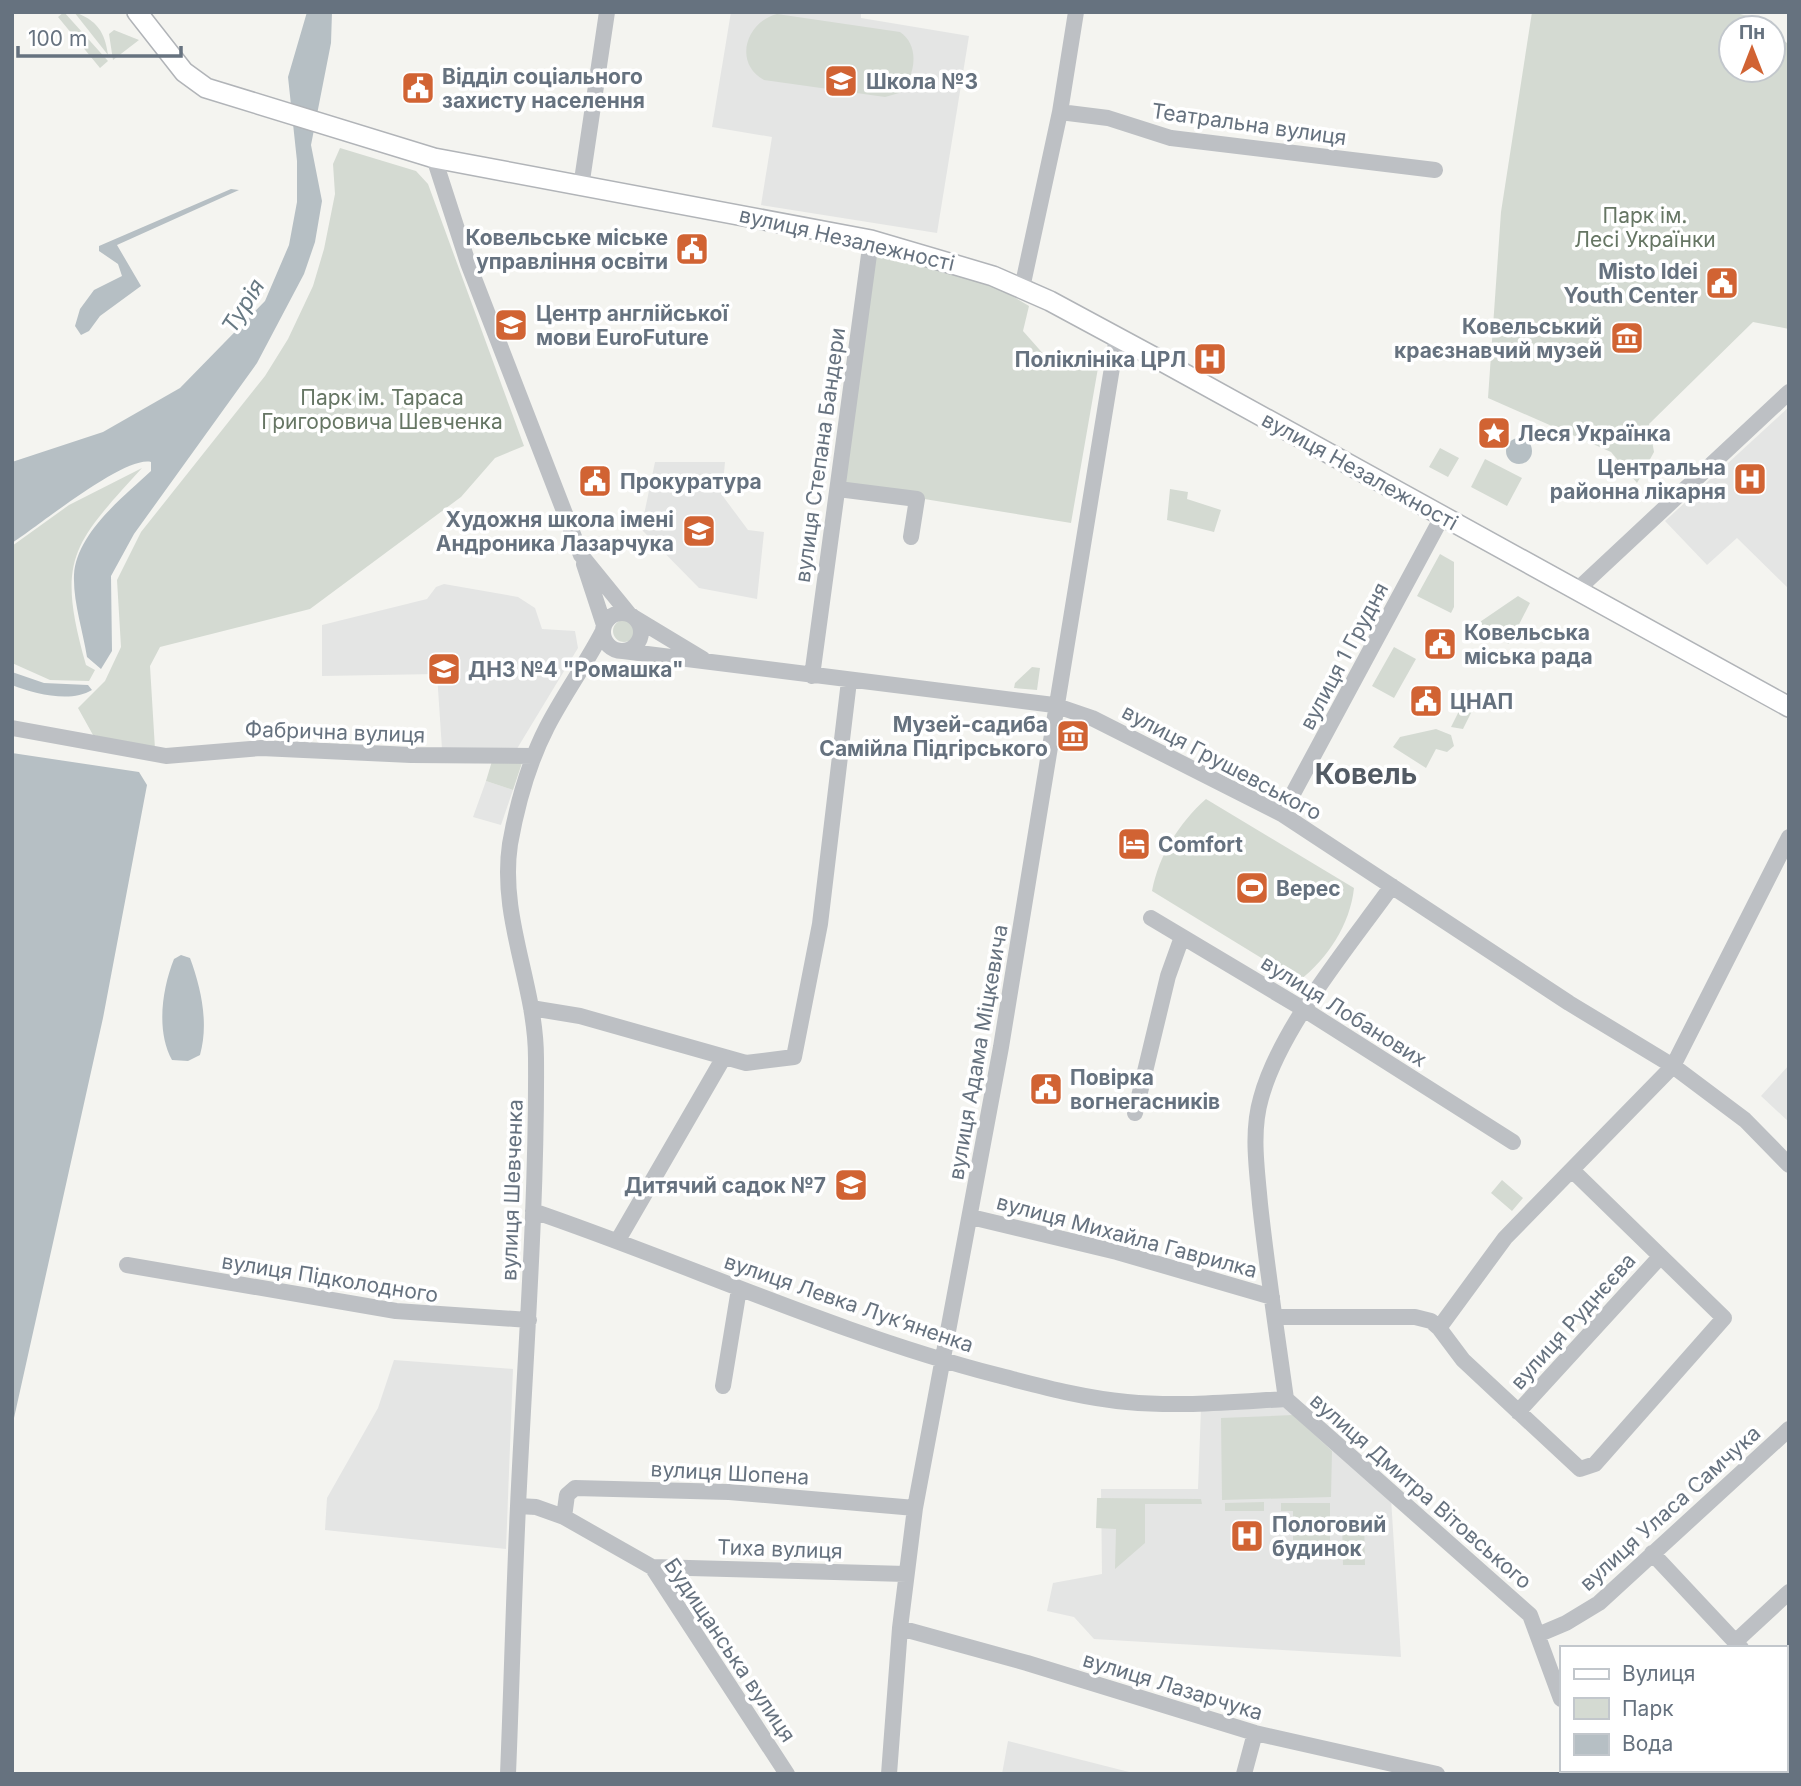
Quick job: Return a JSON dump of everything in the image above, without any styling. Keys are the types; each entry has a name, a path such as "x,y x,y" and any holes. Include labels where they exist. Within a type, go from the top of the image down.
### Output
{"main road":[{"name":"вулиця Незалежності","path":"137,12 184,72 206,88 365,139 434,158 581,187 647,195 871,240 958,264 1022,288 1578,589 1789,708"}],"street":[{"path":"581,187 607,12"},
{"path":"1022,288 1060,111 1076,12"},
{"name":"Театральна вулиця","path":"1060,111 1108,118 1171,138 1435,170"},
{"path":"434,158 468,263 581,555 606,643 620,651 708,662"},
{"name":"вулиця Степана Бандери","path":"812,676 871,240"},
{"name":"вулиця Адама Міцкевича","path":"889,1774 900,1628 915,1508 971,1217 1030,876 1054,705 1116,337"},
{"path":"1578,589 1789,392"},
{"path":"838,489 917,499 911,537"},
{"name":"вулиця 1 Грудня","path":"1282,814 1442,517"},
{"path":"581,555 641,629 639,641 587,663"},
{"path":"603,628 612,616 632,616"},
{"name":"вулиця Грушевського","path":"632,616 708,662 1054,705 1092,718 1282,814 1569,1003 1673,1066 1745,1120 1789,1165"},
{"name":"вулиця Шевченка","path":"508,1774 518,1506 529,1320 536,1056 531,1008 513,932 507,875 511,842 534,756 556,710 587,663 603,628"},
{"path":"531,1008 580,1016 746,1063 794,1057 820,924 849,681"},
{"name":"Фабрична вулиця","path":"12,728 166,756 261,748 411,755 534,756"},
{"path":"1439,1328 1505,1238 1673,1066 1789,837"},
{"name":"вулиця Дмитра Вітовського","path":"1391,886 1305,1010 1272,1069 1261,1098 1255,1129 1272,1297 1286,1399 1530,1615 1540,1634 1560,1696"},
{"name":"вулиця Лобанових","path":"1150,918 1305,1010 1513,1142"},
{"path":"1135,1113 1168,976 1182,936"},
{"path":"618,1240 724,1057"},
{"path":"1275,1317 1415,1317 1431,1321 1463,1360 1580,1469 1595,1464 1724,1318 1659,1258 1573,1171"},
{"name":"вулиця Левка Лукʼяненка","path":"533,1212 618,1240 739,1289 942,1360 1074,1395 1129,1402 1286,1399"},
{"name":"вулиця Михайла Гаврилка","path":"971,1217 1117,1252 1272,1297"},
{"name":"вулиця Руднєєва","path":"1518,1412 1659,1258"},
{"name":"вулиця Підколодного","path":"127,1265 396,1311 529,1320"},
{"path":"723,1386 739,1289"},
{"name":"вулиця Уласа Самчука","path":"1540,1634 1566,1623 1599,1603 1789,1429"},
{"name":"вулиця Шопена","path":"564,1517 567,1495 575,1488 729,1492 915,1508"},
{"name":"Будищанська вулиця","path":"518,1506 536,1507 564,1517 652,1567 787,1774"},
{"path":"1652,1553 1738,1645 1789,1592"},
{"name":"Тиха вулиця","path":"652,1567 906,1574"},
{"name":"вулиця Лазарчука","path":"900,1628 1255,1733 1437,1774"},
{"path":"1244,1774 1255,1733"}],"shaded area":[{"name":"Школа №3","path":"731,12 861,12 861,18 969,36 937,233 761,205 772,137 712,127"},
{"name":"Центральна районна лікарня","path":"1789,407 1789,589 1737,538 1707,565 1665,521"},
{"name":"Художня школа імені Андроника Лазарчука","path":"655,462 725,462 722,495 748,530 764,532 757,599 699,588 641,529"},
{"name":"ДНЗ №4 \"Ромашка\"","path":"444,584 518,597 535,608 542,629 575,631 578,648 515,752 442,749 437,674 322,676 322,625 427,599 436,587"},
{"path":"486,781 513,790 501,825 473,817"},
{"path":"1789,1065 1789,1122 1761,1096"},
{"path":"394,1360 513,1369 506,1549 325,1530 327,1498 378,1408"},
{"name":"Пологовий будинок","path":"1284,1403 1391,1498 1401,1657 1094,1639 1074,1617 1047,1611 1053,1583 1102,1574 1101,1489 1198,1489 1201,1408"},
{"path":"1008,1741 1074,1758 1137,1774 1002,1774"}],"green space":[{"path":"64,12 108,61 100,68 58,17"},
{"path":"74,12 89,19 102,33 108,55"},
{"name":"Парк ім. Лесі Українки","path":"1532,12 1740,14 1717,14 1717,84 1787,84 1787,43 1789,45 1789,329 1753,322 1649,424 1654,452 1637,483 1611,452 1488,398 1501,212"},
{"path":"777,14 900,32 907,38 913,53 909,79 899,93 885,97 764,80 754,73 749,64 747,44 758,25"},
{"path":"114,30 139,40 113,60 109,34"},
{"name":"Парк ім. Тараса Григоровича Шевченка","path":"340,148 416,171 428,184 524,446 495,458 461,497 310,609 160,647 150,666 155,749 93,735 78,708 105,681 121,647 117,580 141,532 265,376 288,339 313,286 324,249 335,194 333,164"},
{"path":"875,251 995,286 1029,306 1023,331 1054,366 1098,368 1071,523 845,486"},
{"path":"1440,448 1459,458 1448,477 1429,467"},
{"path":"1485,459 1522,478 1507,506 1471,487"},
{"path":"142,468 100,516 76,556 72,576 72,600 86,665 95,670 89,681 50,680 12,663 12,546 69,505"},
{"path":"1170,489 1188,492 1187,499 1221,510 1214,532 1167,520"},
{"path":"1440,554 1454,562 1454,607 1451,613 1417,596"},
{"path":"1518,596 1530,603 1509,644 1474,626"},
{"path":"624,620 632,623 635,631 632,639 624,642 616,639 613,631 616,623"},
{"path":"1394,647 1416,659 1394,698 1372,686"},
{"path":"1032,667 1040,668 1037,690 1014,688 1015,683"},
{"path":"1469,691 1479,697 1463,729 1451,727"},
{"path":"1436,729 1451,735 1454,746 1447,752 1436,749 1426,768 1393,747 1400,737"},
{"path":"492,761 522,763 513,790 486,781"},
{"path":"1206,799 1354,888 1348,915 1336,940 1310,972 1299,981 1152,891 1171,840 1187,818"},
{"path":"1502,1180 1523,1198 1512,1211 1491,1193"},
{"path":"1293,1415 1332,1451 1331,1497 1222,1500 1221,1418"},
{"path":"1097,1498 1201,1499 1202,1504 1145,1504 1145,1543 1115,1569 1116,1529 1096,1528"},
{"path":"1264,1502 1264,1511 1225,1511 1225,1503"},
{"path":"1281,1503 1330,1503 1330,1550 1293,1549 1293,1511 1281,1511"},
{"path":"1342,1517 1364,1517 1365,1565 1343,1565"}],"water":[{"path":"307,12 332,12 331,43 311,145 322,201 315,242 304,274 257,363 134,534 111,576 112,651 101,669 87,657 75,596 74,575 77,560 92,531 151,471 151,462 122,469 102,480 12,543 12,462 103,432 180,388 265,301 289,245 297,202 297,161 288,77"},
{"path":"231,189 239,190 117,245 141,286 100,316 89,331 81,335 75,326 80,309 94,290 122,276 118,264 99,251 99,246"},
{"path":"1519,438 1528,442 1532,451 1528,460 1519,464 1510,460 1506,451 1510,442"},
{"path":"12,672 44,683 88,685 92,690 64,697 42,694 12,685"},
{"path":"12,753 139,772 147,785 103,1018 12,1427"},
{"path":"181,955 190,958 204,1018 200,1055 188,1061 172,1060 162,1023 166,983 174,959"}],"place":[{"name":"Школа №3","path":"841,81"},
{"name":"Відділ соціального захисту населення","path":"418,88"},
{"name":"Ковельське міське управління освіти","path":"692,249"},
{"name":"Misto Idei Youth Center","path":"1722,283"},
{"name":"Центр англійської мови EuroFuture","path":"511,325"},
{"name":"Ковельський краєзнавчий музей","path":"1627,338"},
{"name":"Поліклініка ЦРЛ","path":"1210,359"},
{"name":"Леся Українка","path":"1494,433"},
{"name":"Центральна районна лікарня","path":"1750,479"},
{"name":"Прокуратура","path":"595,481"},
{"name":"Художня школа імені Андроника Лазарчука","path":"699,531"},
{"name":"Ковельська міська рада","path":"1440,644"},
{"name":"ДНЗ №4 \"Ромашка\"","path":"444,669"},
{"name":"ЦНАП","path":"1426,701"},
{"name":"Музей-садиба Самійла Підгірського","path":"1073,736"},
{"name":"Comfort","path":"1134,844"},
{"name":"Верес","path":"1252,888"},
{"name":"Повірка вогнегасників","path":"1046,1089"},
{"name":"Дитячий садок №7","path":"851,1185"},
{"name":"Пологовий будинок","path":"1247,1536"}],"district":[{"name":"Ковель","path":"1366,774"}],"water label":[{"name":"Турія","path":"243,306"}]}
